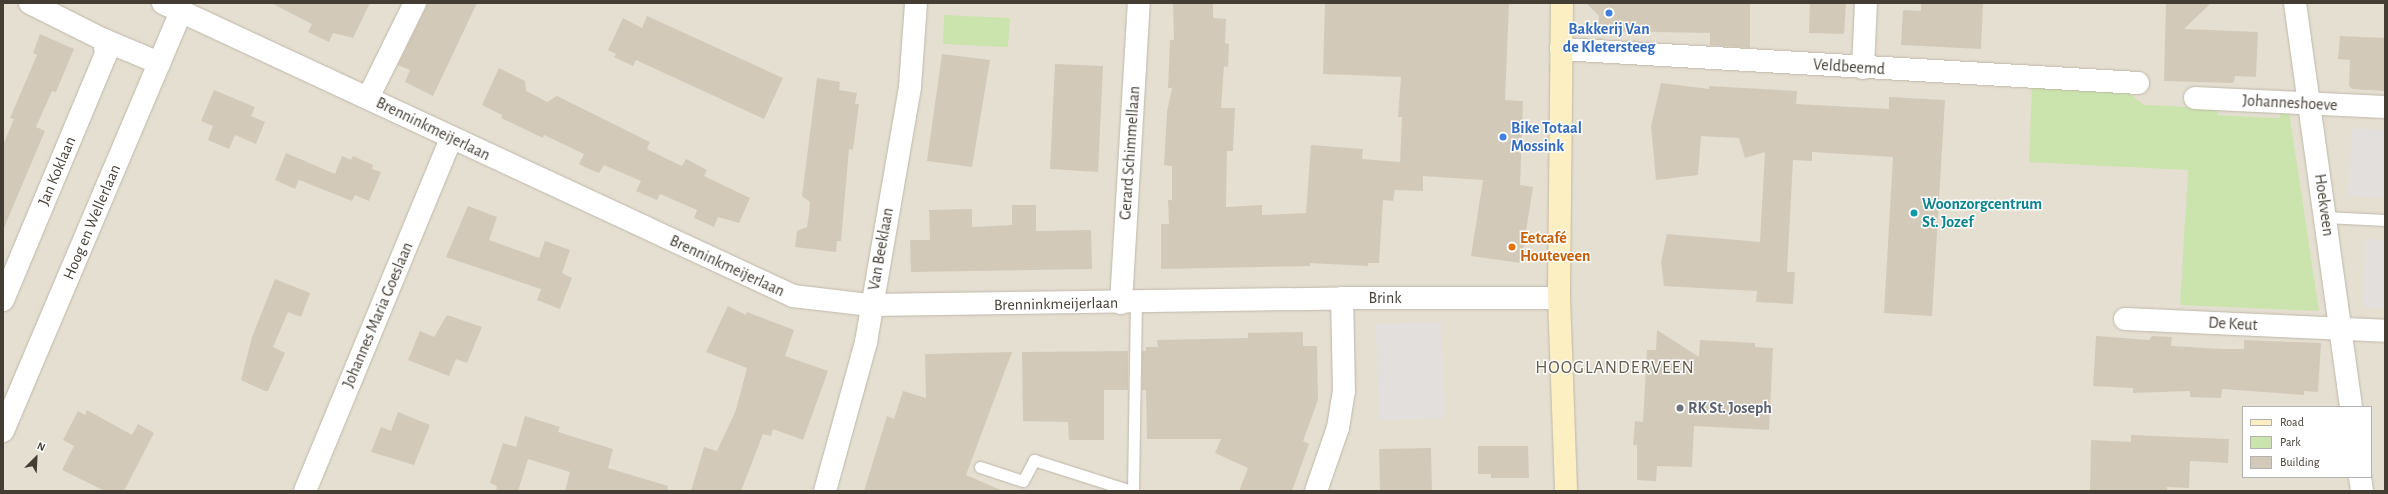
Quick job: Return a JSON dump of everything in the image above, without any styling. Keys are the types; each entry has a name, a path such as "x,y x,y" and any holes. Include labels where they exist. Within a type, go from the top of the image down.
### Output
{"street":[{"path":"30,3 104,40 159,63"},
{"path":"368,98 415,3"},
{"name":"Van Beeklaan","path":"825,491 866,342 870,305 910,87 916,3"},
{"name":"Gerard Schimmellaan","path":"1128,303 1139,3"},
{"path":"1562,3 1559,298 1566,491"},
{"path":"1863,68 1866,3"},
{"name":"Hoekveen","path":"2295,3 2342,330 2351,406"},
{"name":"Brenninkmeijerlaan","path":"172,8 368,98 451,139 793,296 870,305 1128,303 1342,298"},
{"name":"Hoog en Wellerlaan","path":"3,431 159,63 172,8"},
{"name":"Jan Koklaan","path":"3,300 106,54 104,40"},
{"name":"Veldbeemd","path":"1561,49 1863,68 2138,83"},
{"name":"Johanneshoeve","path":"2195,98 2385,107"},
{"name":"Johannes Maria Goeslaan","path":"305,491 451,139"},
{"path":"1316,491 1338,428 1344,391 1342,298"},
{"name":"Brink","path":"1342,298 1559,298"},
{"name":"De Keut","path":"2125,319 2385,331"},
{"path":"2360,478 2362,491"}],"lane":[{"path":"2326,217 2385,220"},
{"path":"980,467 1023,481 1034,460 1132,491 1128,303"}],"shaded area":[{"path":"3,3 2385,3 2385,491 3,491"},
{"path":"2352,128 2385,130 2385,198 2348,196"},
{"path":"2366,239 2385,240 2385,308 2363,307"},
{"path":"1441,322 1444,418 1379,420 1376,324"}],"green space":[{"path":"944,15 1010,18 1008,47 943,44"},
{"path":"2032,84 2121,87 2144,105 2217,108 2217,115 2280,118 2280,110 2289,111 2319,311 2180,305 2188,170 2029,162"}],"building":[{"path":"271,3 370,3 353,38 333,33 329,42 308,32 312,24"},
{"path":"428,3 477,3 433,96 405,82 410,70 398,65"},
{"path":"1173,3 1213,3 1213,18 1226,19 1225,43 1229,44 1228,67 1224,66 1221,108 1235,108 1233,151 1227,151 1226,207 1262,205 1262,215 1306,213 1311,145 1363,149 1362,159 1400,162 1402,117 1398,117 1401,77 1323,74 1325,3 1509,3 1505,100 1523,101 1520,185 1533,187 1521,263 1471,256 1483,180 1423,176 1423,191 1395,190 1393,201 1383,200 1379,263 1368,263 1368,266 1310,263 1310,266 1161,269 1161,224 1169,224 1168,200 1172,200 1172,166 1164,165 1167,112 1172,88 1168,88 1170,40 1174,40"},
{"path":"1586,3 1750,4 1750,48 1710,45 1710,33 1599,31 1599,16"},
{"path":"1810,3 1846,3 1844,34 1809,33"},
{"path":"1921,3 1983,3 1981,49 1901,45 1903,10 1921,11"},
{"path":"2166,3 2211,3 2184,29 2258,32 2256,77 2235,76 2234,82 2231,83 2164,81"},
{"path":"647,16 783,78 764,119 636,60 633,66 614,57 616,54 608,50 623,18 642,28"},
{"path":"40,34 74,49 56,92 52,91 36,127 45,131 3,230 3,145 14,119 10,118 37,55 33,53"},
{"path":"2340,36 2385,38 2385,91 2352,89 2349,86 2350,60 2338,59"},
{"path":"942,54 990,60 972,167 927,161"},
{"path":"1055,64 1103,66 1098,172 1050,169"},
{"path":"499,68 525,81 526,91 547,102 557,96 650,142 647,149 665,158 682,166 686,159 707,170 704,176 750,198 739,223 718,217 714,227 694,218 697,210 660,194 657,200 636,191 641,181 604,165 599,173 589,169 579,164 584,154 544,135 543,138 501,118 502,115 482,105"},
{"path":"817,78 840,82 839,90 857,93 855,104 859,104 853,150 849,149 841,241 837,241 836,252 795,247 797,231 807,227 809,214 810,202 802,196"},
{"name":"Woonzorgcentrum St. Jozef","path":"1661,83 1709,89 1709,86 1797,91 1796,104 1889,109 1889,97 1945,100 1932,316 1884,313 1893,157 1812,152 1812,161 1793,160 1787,272 1795,272 1793,304 1756,302 1757,291 1664,286 1661,262 1667,234 1760,242 1765,152 1745,158 1739,138 1701,136 1698,175 1656,180 1651,126"},
{"path":"214,90 255,107 251,116 265,122 256,144 235,135 229,149 208,140 213,126 201,121"},
{"path":"286,153 335,174 342,156 351,160 353,156 373,165 372,169 381,172 369,201 355,195 352,201 299,180 295,189 275,180"},
{"path":"1012,205 1036,205 1036,231 1091,230 1092,269 911,272 910,240 930,240 929,210 972,209 972,227 1012,225"},
{"path":"468,206 497,217 489,240 539,258 545,241 570,250 562,273 572,278 560,309 537,300 541,289 446,257"},
{"path":"275,279 310,293 301,317 288,312 273,347 285,353 268,391 265,391 241,380 252,337"},
{"path":"728,306 746,315 747,312 794,330 785,356 828,371 803,440 773,429 771,436 763,434 741,491 691,491 704,447 717,451 736,410 747,368 706,352"},
{"path":"447,315 482,327 467,363 456,359 449,376 408,360 420,331 434,337"},
{"name":"RK St. Joseph","path":"1657,330 1699,357 1700,340 1755,343 1755,347 1773,348 1769,430 1694,426 1692,467 1657,466 1656,481 1637,480 1637,445 1633,445 1635,421 1643,422 1647,350 1656,350"},
{"path":"1303,332 1303,346 1317,346 1318,400 1303,441 1309,444 1292,491 1239,491 1248,468 1215,453 1221,439 1147,439 1146,390 1142,390 1142,351 1146,351 1146,347 1158,347 1157,340 1248,338 1248,333"},
{"path":"2096,336 2149,340 2152,336 2172,337 2171,346 2223,349 2244,349 2244,340 2321,343 2318,392 2304,391 2304,395 2222,389 2221,398 2190,397 2190,391 2133,393 2133,388 2093,386"},
{"path":"1128,351 1128,390 1104,390 1104,440 1069,440 1068,422 1023,421 1022,352"},
{"path":"1012,352 966,475 1003,491 864,491 887,416 894,419 903,391 926,398 925,354"},
{"path":"87,410 132,435 138,424 154,433 124,491 105,491 62,470 74,446 63,440 78,411 85,415"},
{"path":"398,412 430,425 414,465 371,452 381,427 391,431"},
{"path":"525,416 560,427 558,432 613,449 608,468 668,486 667,491 565,491 570,472 528,459 518,491 496,491 497,486 490,483 503,443 516,447"},
{"path":"2131,435 2229,439 2228,463 2190,461 2189,488 2167,487 2167,491 2090,491 2091,440 2131,442"},
{"path":"1478,446 1528,446 1529,478 1491,478 1491,474 1478,474"},
{"path":"1431,448 1432,491 1380,491 1379,449"}],"place":[{"name":"Bakkerij Van de Kletersteeg","path":"1609,13"},
{"name":"Bike Totaal Mossink","path":"1503,137"},
{"name":"Woonzorgcentrum St. Jozef","path":"1914,213"},
{"name":"Eetcafé Houteveen","path":"1512,247"},
{"name":"RK St. Joseph","path":"1680,408"}],"district":[{"name":"HOOGLANDERVEEN","path":"1615,368"}]}
